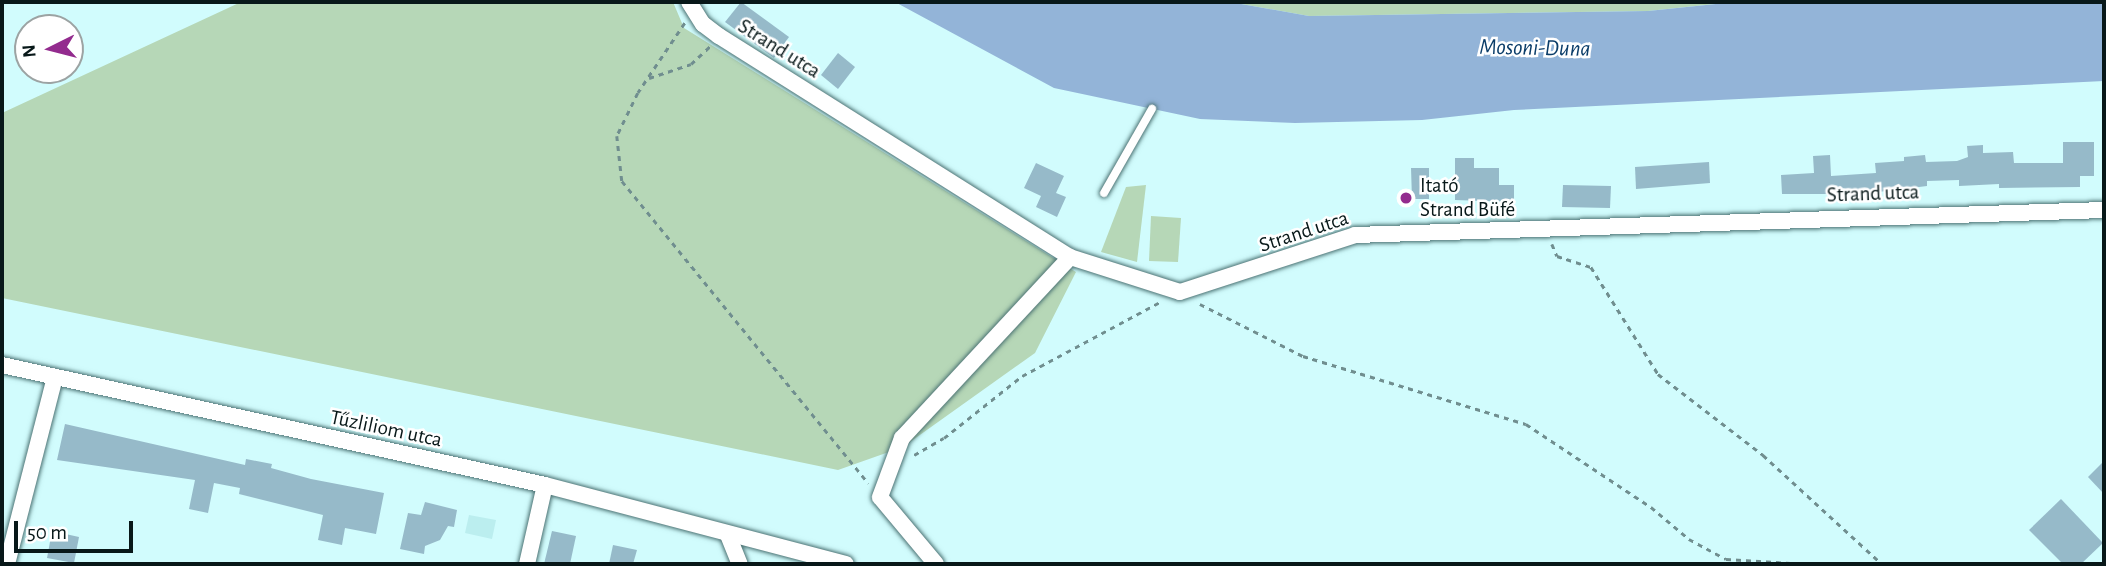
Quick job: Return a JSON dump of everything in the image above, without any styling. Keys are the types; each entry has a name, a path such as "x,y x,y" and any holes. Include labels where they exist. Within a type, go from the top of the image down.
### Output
{"street":[{"name":"Strand utca","path":"691,7 719,36 1070,257 1180,292 1355,235 1544,226 2104,210"},
{"path":"936,564 880,497 902,438 1070,257"},
{"name":"Tűzliliom utca","path":"2,365 545,485 846,564"},
{"path":"7,564 55,377"},
{"path":"527,564 545,485"},
{"path":"728,535 740,564"}],"lane":[{"path":"1104,193 1152,109"}],"path":[{"path":"691,7 617,136 622,181 880,497"},
{"path":"649,78 691,64 719,36"},
{"path":"1544,226 1557,256 1591,267 1658,374 1763,455 1882,564"},
{"path":"892,468 944,438 1022,376 1180,292 1303,356 1525,424 1651,507 1689,539 1726,559 1808,564"}],"shaded area":[{"path":"469,515 496,520 492,539 465,533"}],"green space":[{"path":"241,2 673,2 684,28 1076,272 1035,353 903,447 838,470 2,298 2,113 64,84 84,84 84,75"},
{"path":"1230,2 1734,2 1648,11 1309,16"},
{"path":"1146,185 1137,262 1101,252 1126,187"},
{"path":"1151,216 1181,218 1178,262 1149,261"}],"water":[{"name":"Mosoni-Duna","path":"895,2 1230,2 1309,16 1648,11 1735,2 2104,2 2104,81 1514,110 1422,120 1295,123 1200,119 1054,88"}],"building":[{"path":"741,2 789,37 774,58 725,22"},
{"path":"838,53 855,67 838,89 821,75"},
{"path":"2063,142 2094,142 2094,176 2080,176 2080,187 1999,188 1999,184 1959,186 1959,180 1927,181 1927,186 1862,194 1782,194 1781,175 1814,173 1813,156 1830,155 1831,176 1876,173 1875,163 1904,161 1904,157 1925,155 1926,162 1957,161 1968,157 1967,146 1983,145 1983,153 2013,152 2014,163 2063,163"},
{"path":"1455,158 1474,158 1474,168 1499,168 1499,185 1514,185 1514,202 1455,200"},
{"path":"1709,162 1710,183 1636,189 1635,167"},
{"path":"1036,163 1064,176 1056,193 1066,197 1057,217 1036,207 1041,196 1024,188"},
{"path":"1411,168 1429,168 1429,199 1412,199"},
{"path":"1563,185 1611,186 1610,208 1562,207"},
{"path":"65,424 245,465 246,459 272,464 271,468 311,479 384,493 376,534 345,528 342,545 318,540 323,515 239,494 240,488 214,483 208,513 189,509 195,480 57,460"},
{"path":"2104,461 2104,494 2088,477"},
{"path":"2061,499 2103,543 2081,564 2063,564 2029,530"},
{"path":"425,502 457,510 454,527 448,526 440,540 425,546 424,554 400,549 408,513 421,515"},
{"path":"52,531 79,537 74,563 47,558"},
{"path":"552,531 576,536 570,564 544,564"},
{"path":"613,545 637,550 633,564 609,564"}],"place":[{"name":"Itató Strand Büfé","path":"1406,198"}]}
